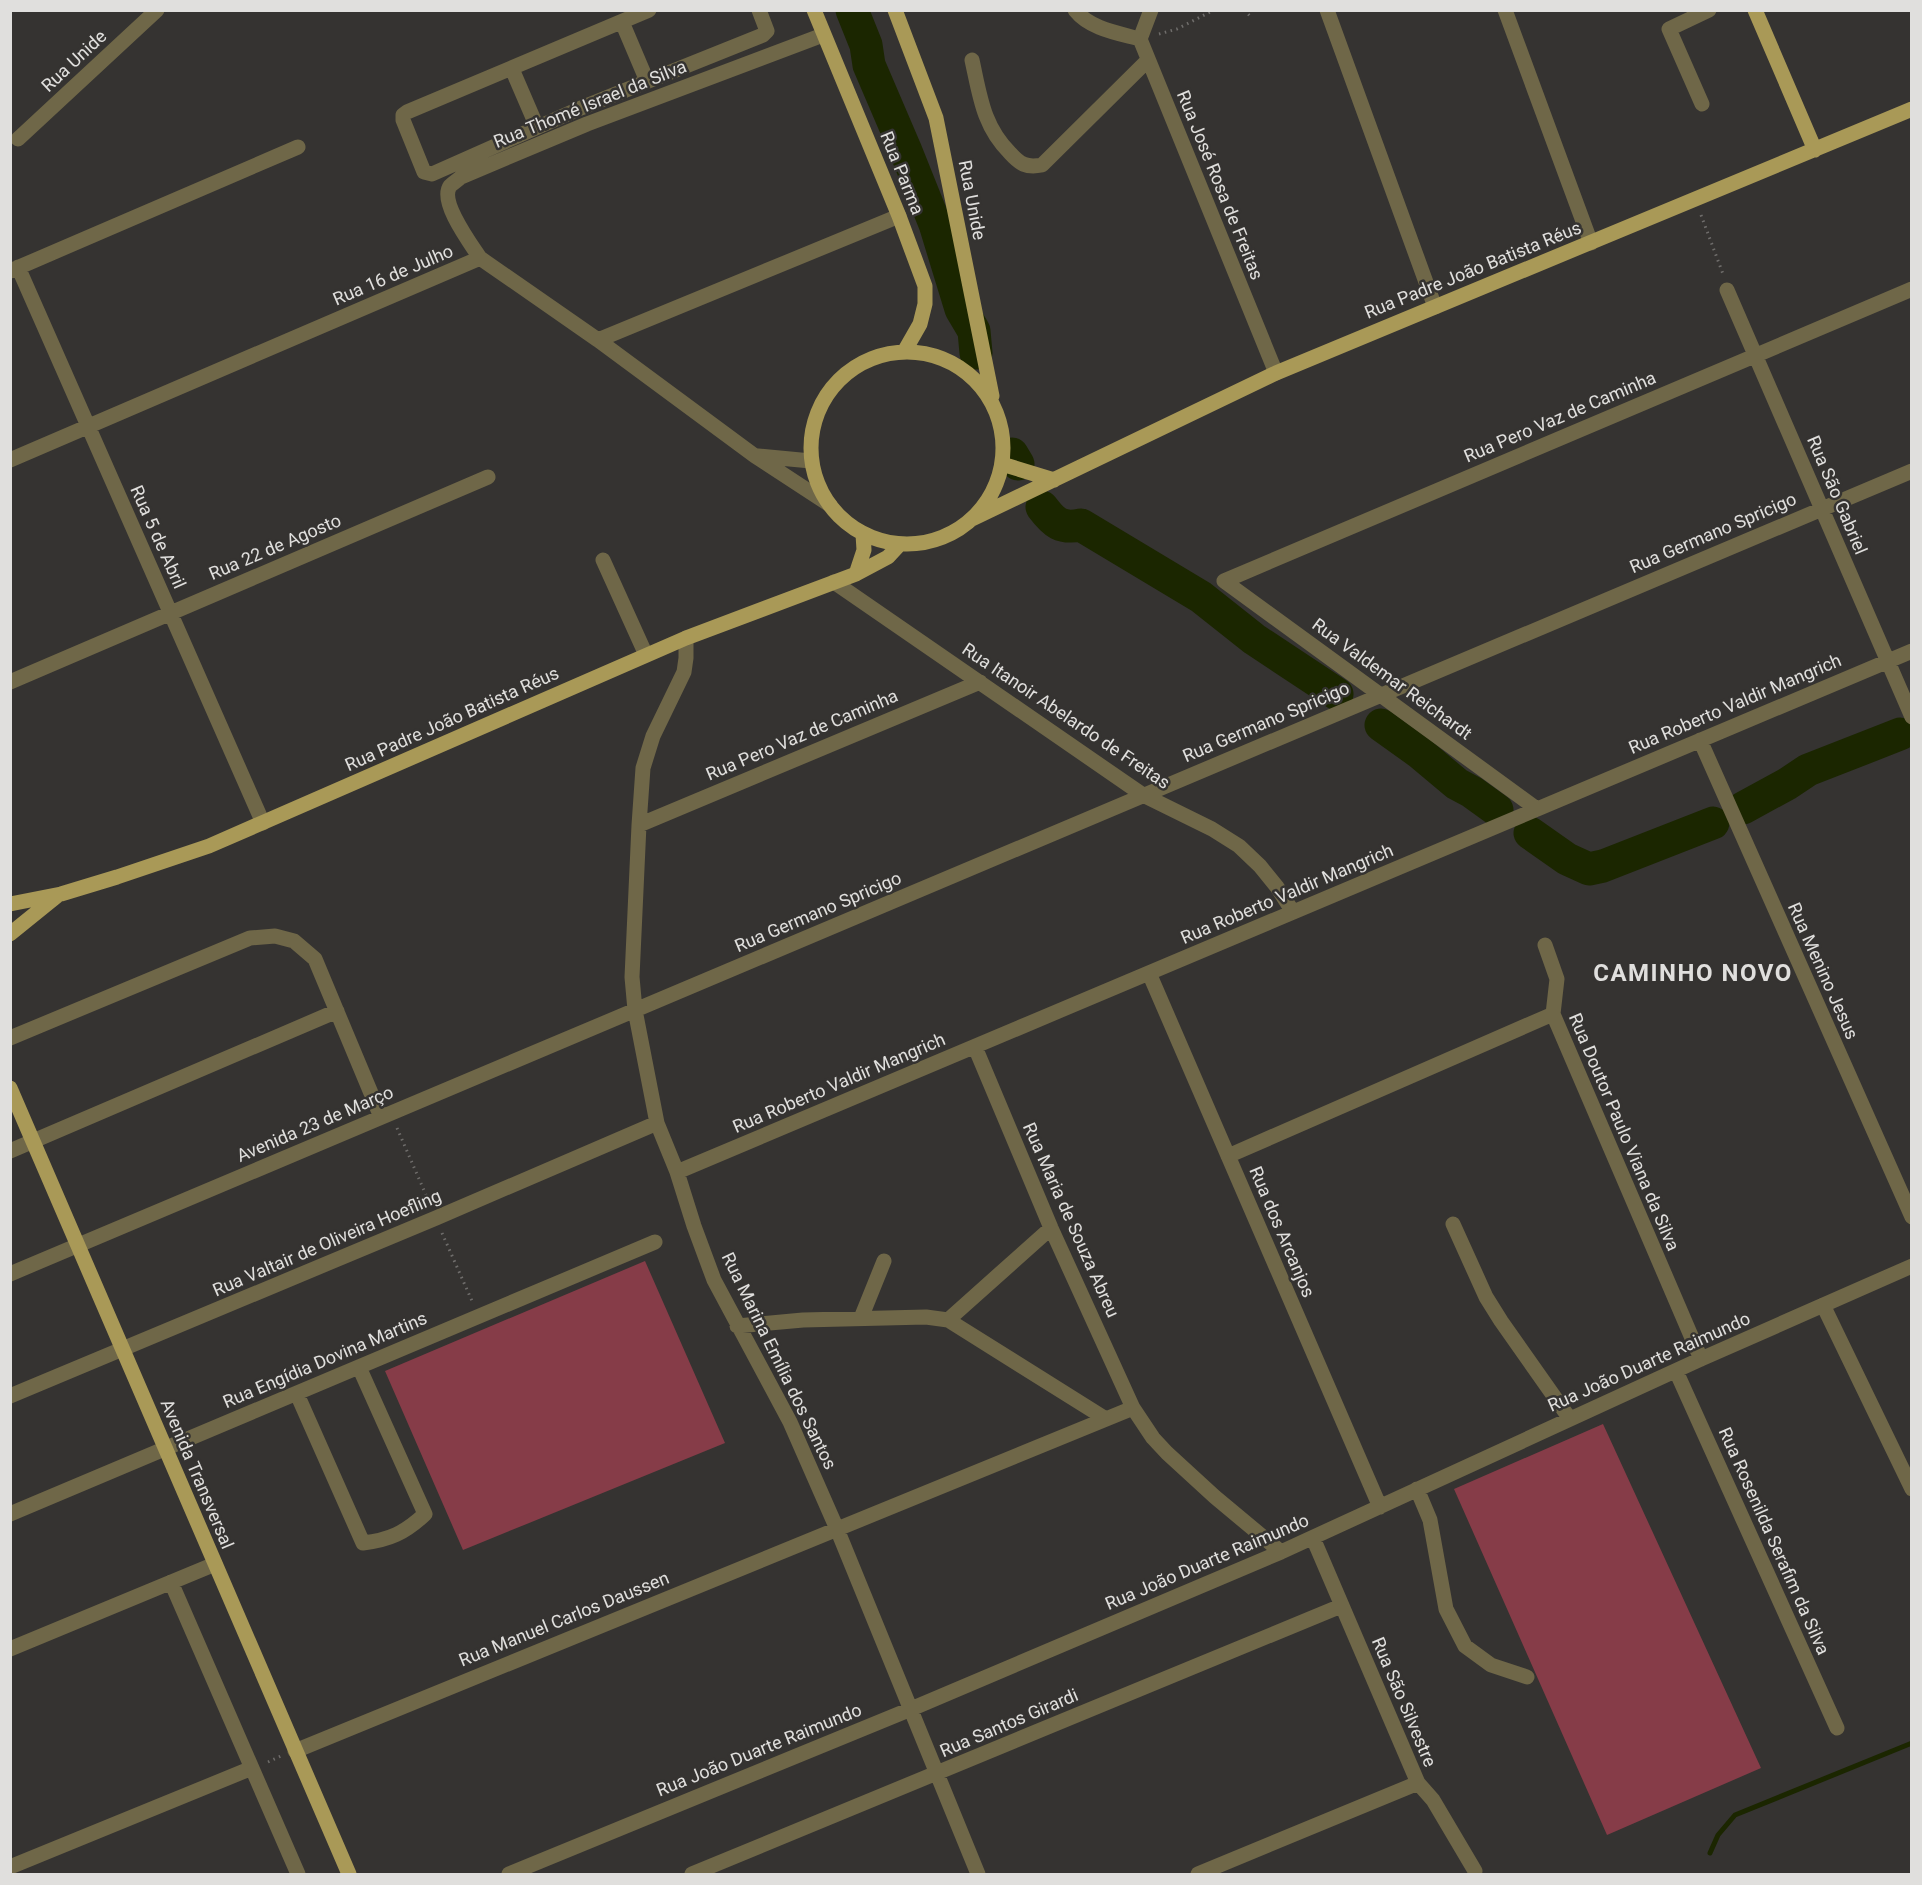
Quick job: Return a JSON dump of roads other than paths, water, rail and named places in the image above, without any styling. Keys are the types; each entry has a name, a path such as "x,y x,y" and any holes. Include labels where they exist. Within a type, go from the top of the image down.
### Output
{"main road":[{"name":"Rua Parma","path":"814,10 899,216 925,286 925,304 920,324 904,352"},
{"name":"Rua Unide","path":"896,10 936,118 993,402"},
{"path":"1755,10 1815,150"},
{"name":"Rua Padre João Batista Réus","path":"972,519 1276,373 1911,109"},
{"path":"904,352 940,357 956,364 970,375 993,402 1004,448 998,479 992,494 972,519 954,532 917,544 881,541 863,534 845,521 821,492 811,461 811,444 818,412 836,383 865,361 884,354 904,352"},
{"path":"1002,464 1054,480"},
{"path":"856,574 864,550 863,534"},
{"name":"Rua Padre João Batista Réus","path":"10,903 60,894 209,846 686,638 856,574 888,557 900,544"},
{"name":"Rua Padre João Batista Réus","path":"10,934 60,894"},
{"name":"Avenida Transversal","path":"10,1088 348,1875"}],"street":[{"name":"Rua Unide","path":"18,139 157,10"},
{"path":"649,10 407,112 403,120 424,172 432,174 581,108 763,35 766,27 759,10"},
{"path":"1075,10 1081,18 1094,26 1140,39 1151,10"},
{"path":"1327,10 1435,307"},
{"path":"1505,10 1592,243"},
{"path":"1702,104 1669,28 1708,10"},
{"path":"622,22 647,81"},
{"name":"Rua Thomé Israel da Silva","path":"480,258 449,207 447,196 450,186 461,177 588,124 823,35"},
{"name":"Rua José Rosa de Freitas","path":"1140,39 1276,373"},
{"path":"972,60 982,110 990,128 997,141 1020,164 1029,167 1042,165 1148,60"},
{"path":"512,69 537,127"},
{"path":"581,108 588,124"},
{"path":"14,269 298,147"},
{"path":"598,340 899,216"},
{"name":"Rua 16 de Julho","path":"10,460 480,258 598,340 755,456 830,505"},
{"name":"Rua 5 de Abril","path":"14,269 88,427 263,823"},
{"name":"Rua Pero Vaz de Caminha","path":"1224,581 1911,289"},
{"name":"Rua São Gabriel","path":"1727,290 1911,717"},
{"path":"755,456 811,461"},
{"name":"Rua Germano Spricigo","path":"635,1011 1911,471"},
{"name":"Rua 22 de Agosto","path":"10,682 488,477"},
{"path":"603,560 646,655"},
{"name":"Rua Valdemar Reichardt","path":"1224,581 1537,809"},
{"name":"Rua Itanoir Abelardo de Freitas","path":"834,582 1143,795 1212,829 1239,846 1260,866 1293,912"},
{"name":"Rua Marina Emília dos Santos","path":"686,638 687,658 684,672 653,736 643,768 639,825 632,977 635,1011 657,1123 677,1172 714,1280 790,1422 837,1529 978,1875"},
{"name":"Rua Roberto Valdir Mangrich","path":"677,1172 1911,651"},
{"name":"Rua Pero Vaz de Caminha","path":"639,825 980,682"},
{"name":"Rua Menino Jesus","path":"1700,740 1911,1217"},
{"path":"10,1038 250,938 275,936 294,941 315,959 381,1117"},
{"path":"1545,945 1557,979 1553,1014"},
{"name":"Rua dos Arcanjos","path":"1149,973 1380,1507"},
{"path":"10,1151 338,1011"},
{"name":"Avenida 23 de Março","path":"10,1274 635,1011"},
{"name":"Rua Doutor Paulo Viana da Silva","path":"1228,1156 1553,1014 1701,1359"},
{"name":"Rua Maria de Souza Abreu","path":"975,1047 1051,1228 1133,1408 1153,1438 1167,1453 1281,1552"},
{"name":"Rua Valtair de Oliveira Hoefling","path":"10,1396 657,1123"},
{"path":"1453,1224 1486,1297 1570,1419"},
{"path":"948,1320 1051,1228"},
{"name":"Rua Engídia Dovina Martins","path":"10,1514 655,1242"},
{"path":"861,1318 884,1261"},
{"name":"Rua João Duarte Raimundo","path":"509,1875 1281,1552 1701,1359 1911,1266"},
{"path":"1823,1305 1911,1489"},
{"path":"737,1326 770,1322 861,1318 926,1317 948,1320 1106,1419"},
{"path":"297,1394 363,1543 384,1540 411,1527 425,1514 359,1367"},
{"name":"Rua Rosenilda Serafim da Silva","path":"1676,1371 1837,1728"},
{"name":"Rua Manuel Carlos Daussen","path":"295,1750 1133,1408"},
{"path":"1417,1489 1430,1520 1446,1608 1465,1646 1491,1665 1527,1677"},
{"name":"Rua São Silvestre","path":"1313,1538 1418,1783 1433,1800 1475,1871"},
{"path":"10,1649 215,1564"},
{"path":"171,1582 298,1875"},
{"name":"Rua Santos Girardi","path":"692,1875 1341,1606"},
{"path":"10,1867 252,1768"},
{"path":"1198,1875 1418,1783"}],"waterway":[{"path":"852,10 866,45 869,65 935,224 961,309 974,331 976,353"},
{"path":"1012,454 1018,464"},
{"path":"1042,507 1058,524 1081,525 1201,597 1254,639 1337,694"},
{"path":"1381,725 1457,784 1497,810"},
{"path":"1743,808 1808,770 1900,734"},
{"path":"1530,833 1567,859 1589,869 1603,866 1713,823"},
{"path":"1710,1853 1718,1835 1735,1815 1912,1743"}],"district":[{"name":"CAMINHO NOVO","path":"1693,973"}]}
